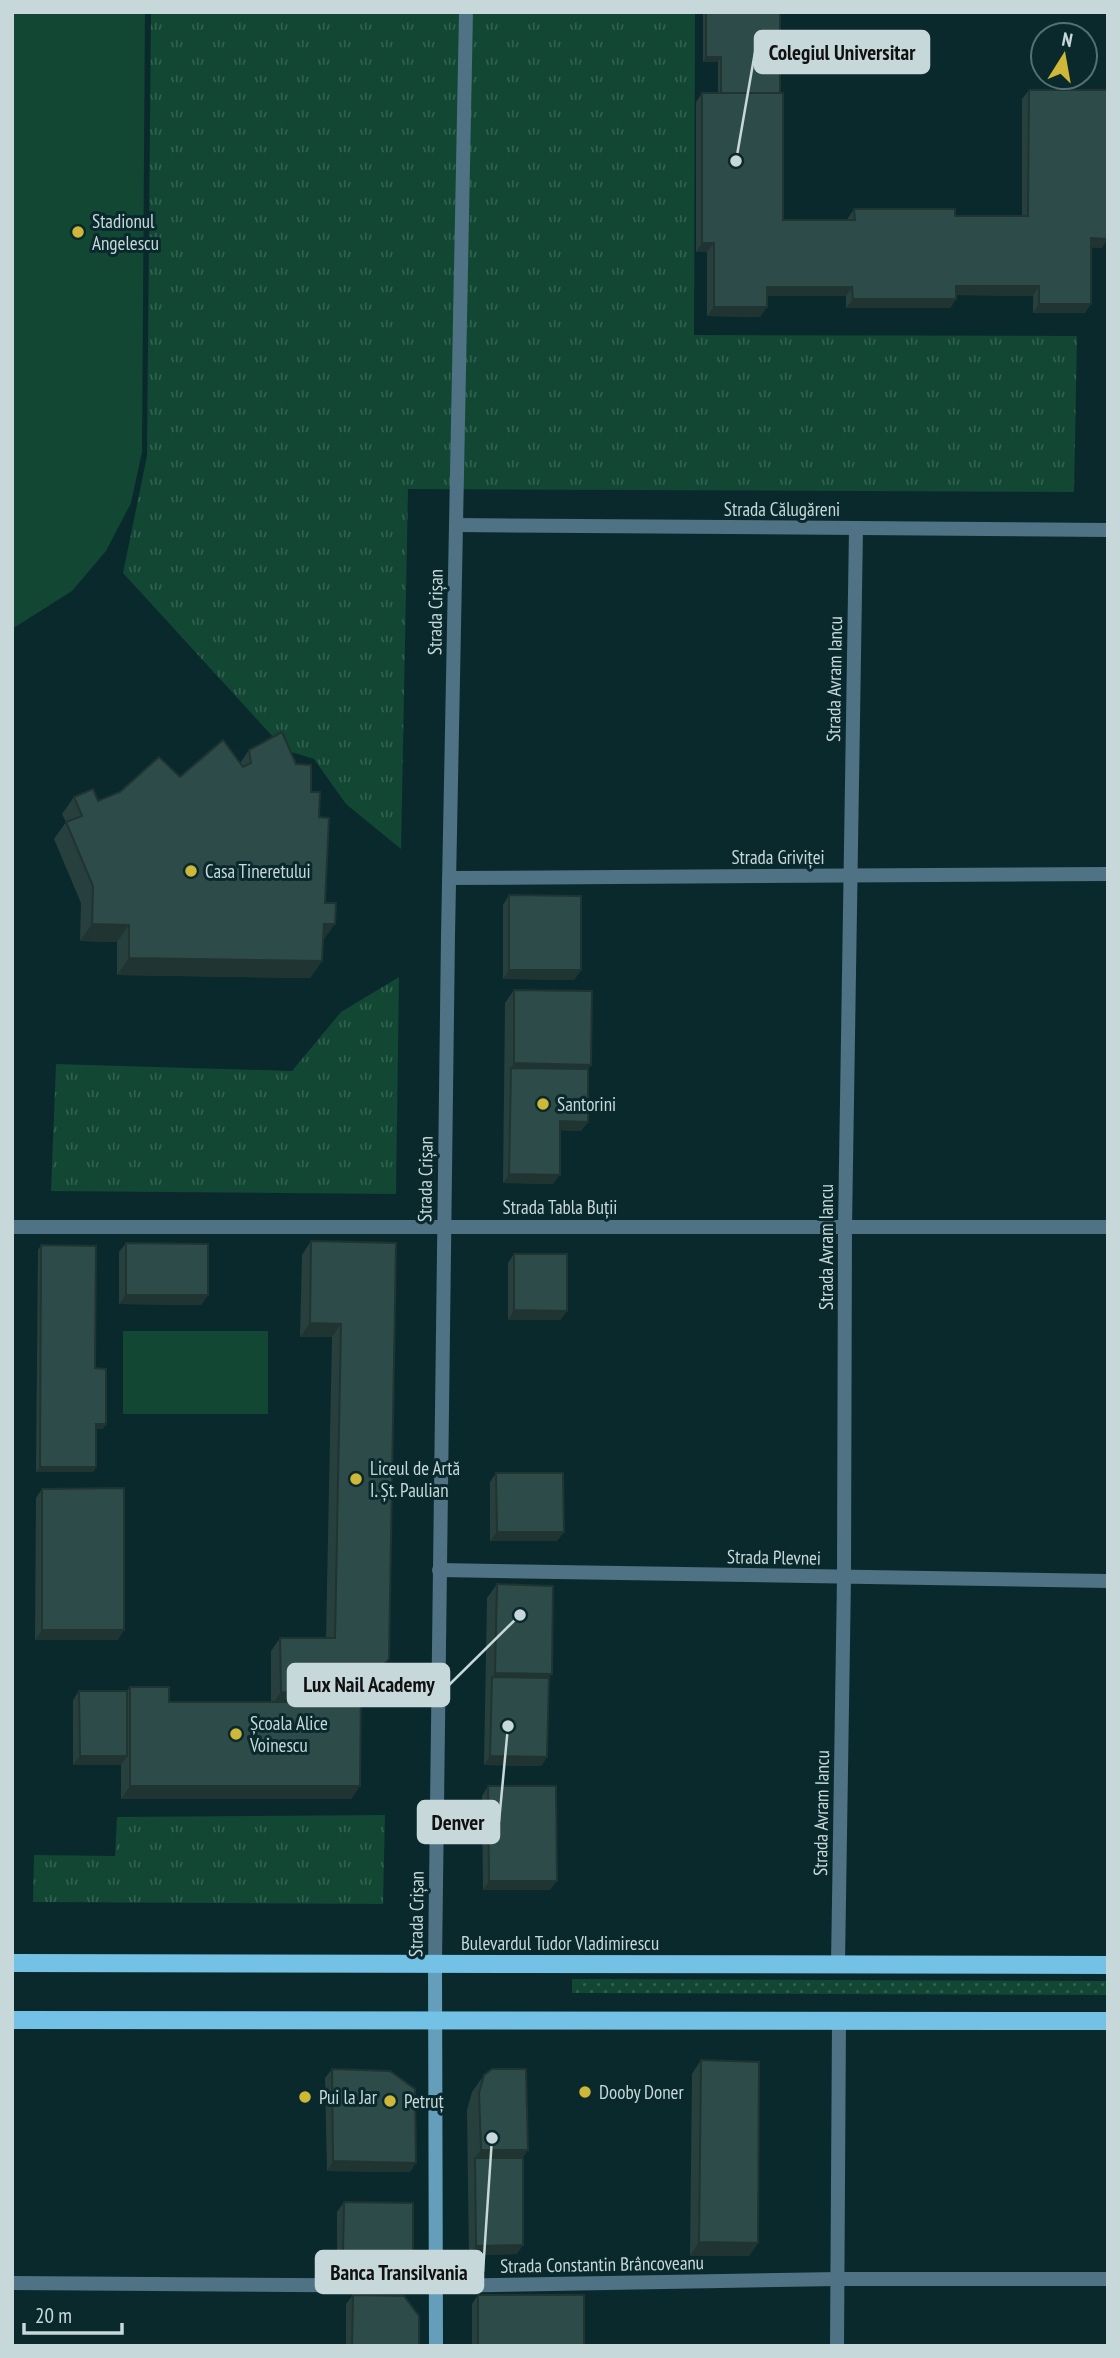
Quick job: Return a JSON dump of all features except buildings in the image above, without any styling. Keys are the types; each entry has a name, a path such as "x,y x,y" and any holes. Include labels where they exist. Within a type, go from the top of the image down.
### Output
{"main road":[{"name":"Bulevardul Tudor Vladimirescu","path":"12,1963 1108,1965"},
{"path":"12,2020 1108,2021"}],"street":[{"name":"Strada Crișan","path":"436,2346 435,1964 439,1570 466,12"},
{"name":"Strada Călugăreni","path":"456,525 1108,530"},
{"name":"Strada Avram Iancu","path":"838,1965 844,1578 845,1227 856,529"},
{"name":"Strada Griviței","path":"449,878 1108,874"},
{"name":"Strada Tabla Buții","path":"12,1227 1108,1227"},
{"name":"Strada Plevnei","path":"439,1570 1108,1581"},
{"path":"837,2346 839,2020"},
{"name":"Strada Constantin Brâncoveanu","path":"12,2283 437,2286 838,2279 1108,2279"}],"green space":[{"name":"Stadionul Angelescu","path":"12,12 145,12 142,452 131,503 106,551 72,591 12,629"},
{"path":"151,12 695,12 694,335 1077,336 1074,492 408,489 401,849 346,804 314,759 285,750 123,573 147,456"},
{"path":"399,977 396,1194 51,1191 56,1064 292,1071 341,1012"},
{"path":"123,1331 268,1331 268,1414 123,1414"},
{"path":"385,1815 383,1904 33,1902 34,1855 115,1856 117,1817"},
{"path":"572,1979 1108,1981 1108,1995 572,1993"}],"place":[{"name":"Colegiul Universitar","path":"736,161"},
{"name":"Stadionul Angelescu","path":"78,232"},
{"name":"Casa Tineretului","path":"191,871"},
{"name":"Santorini","path":"543,1104"},
{"name":"Liceul de Artă I. Șt. Paulian","path":"356,1479"},
{"name":"Lux Nail Academy","path":"520,1615"},
{"name":"Denver","path":"508,1726"},
{"name":"Școala Alice Voinescu","path":"236,1734"},
{"name":"Dooby Doner","path":"585,2092"},
{"name":"Pui la Jar","path":"305,2097"},
{"name":"Petruț","path":"390,2101"},
{"name":"Banca Transilvania","path":"492,2138"}]}
